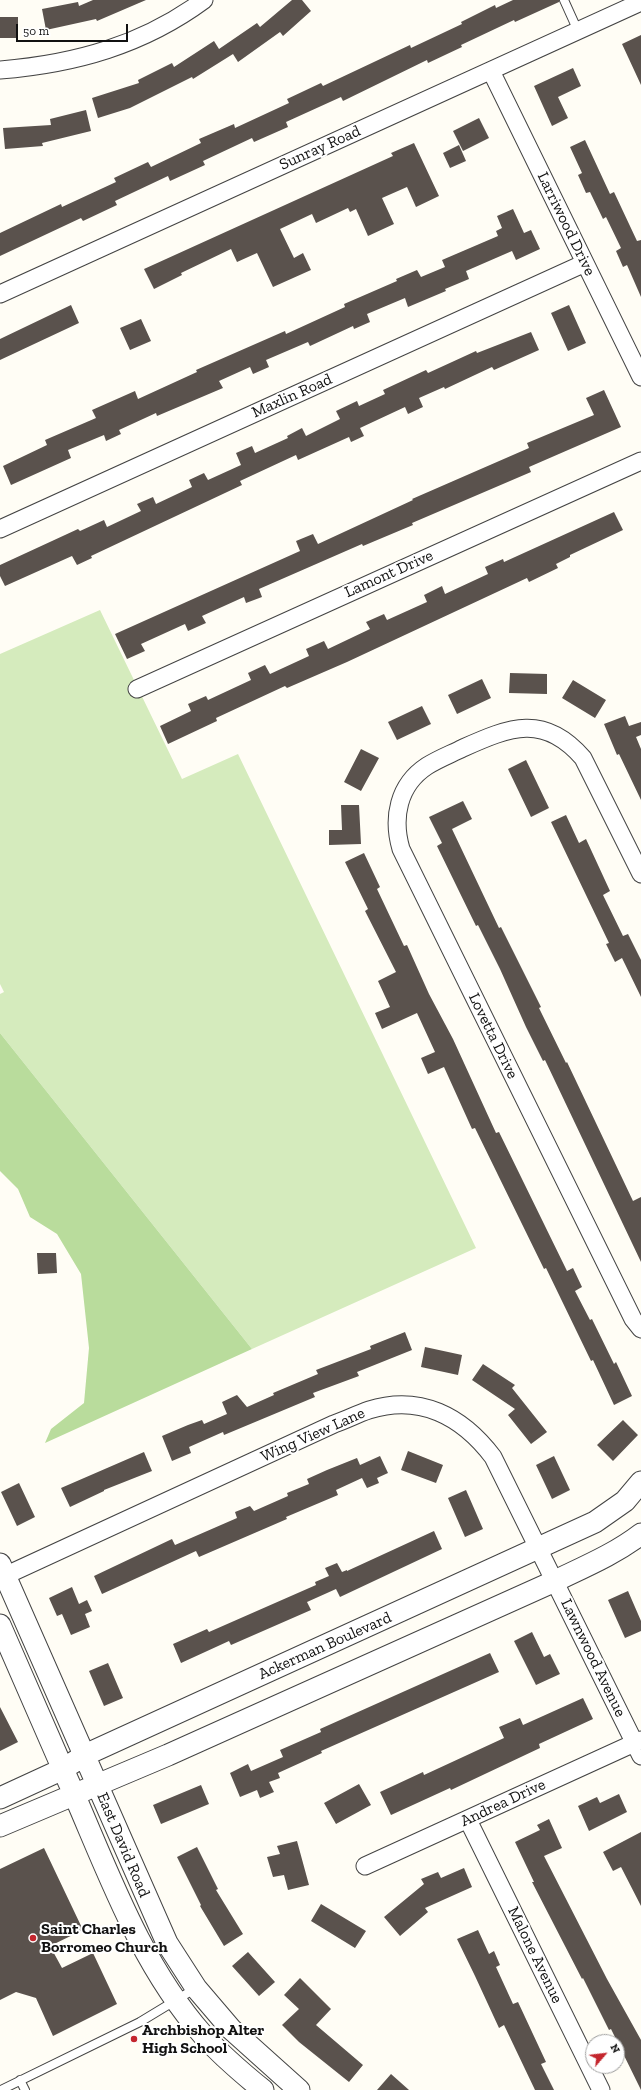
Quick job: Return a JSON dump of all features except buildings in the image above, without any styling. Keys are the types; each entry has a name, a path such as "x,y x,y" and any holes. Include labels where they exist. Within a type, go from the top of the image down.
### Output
{"street":[{"path":"0,70 35,67 76,60 114,49 144,37 171,23 204,0"},
{"name":"Sunray Road","path":"0,294 641,2"},
{"name":"Larriwood Drive","path":"491,71 641,377"},
{"name":"Maxlin Road","path":"0,529 585,263"},
{"name":"Lamont Drive","path":"137,689 641,461"},
{"name":"Lovetta Drive","path":"641,874 583,758 572,746 559,736 543,730 524,728 510,729 494,734 427,766 414,776 405,789 398,806 396,821 401,850 633,1319 641,1329"},
{"name":"Wing View Lane","path":"2,1572 334,1424 369,1410 386,1406 407,1405 429,1409 449,1416 462,1424 479,1439 493,1457 555,1581"},
{"name":"Ackerman Boulevard","path":"0,1798 62,1769 85,1755 595,1522 625,1501 641,1482"},
{"path":"0,1826 74,1793 168,1755 555,1581 630,1543 641,1534"},
{"name":"East David Road","path":"2,1572 85,1755 167,1942 196,1988 231,2030 299,2090"},
{"name":"Lawnwood Avenue","path":"555,1581 639,1746"},
{"name":"East David Road","path":"0,1625 123,1907 149,1958 177,2001 203,2035 236,2068 263,2090"},
{"name":"Andrea Drive","path":"365,1866 639,1746"},
{"name":"Malone Avenue","path":"468,1820 601,2090"}],"lane":[{"path":"564,0 578,31"},
{"path":"1,2090 140,2022 177,2001 196,1988"},
{"path":"20,2080 25,2090"}],"green space":[{"path":"100,610 182,779 238,754 476,1248 252,1349 0,1033 0,994 4,992 0,984 0,654"},
{"path":"0,1033 252,1349 45,1443 51,1429 84,1403 89,1348 81,1274 57,1234 30,1217 18,1189 0,1171"}],"place":[{"name":"Saint Charles Borromeo Church","path":"33,1938"},
{"name":"Archbishop Alter High School","path":"134,2039"}]}
